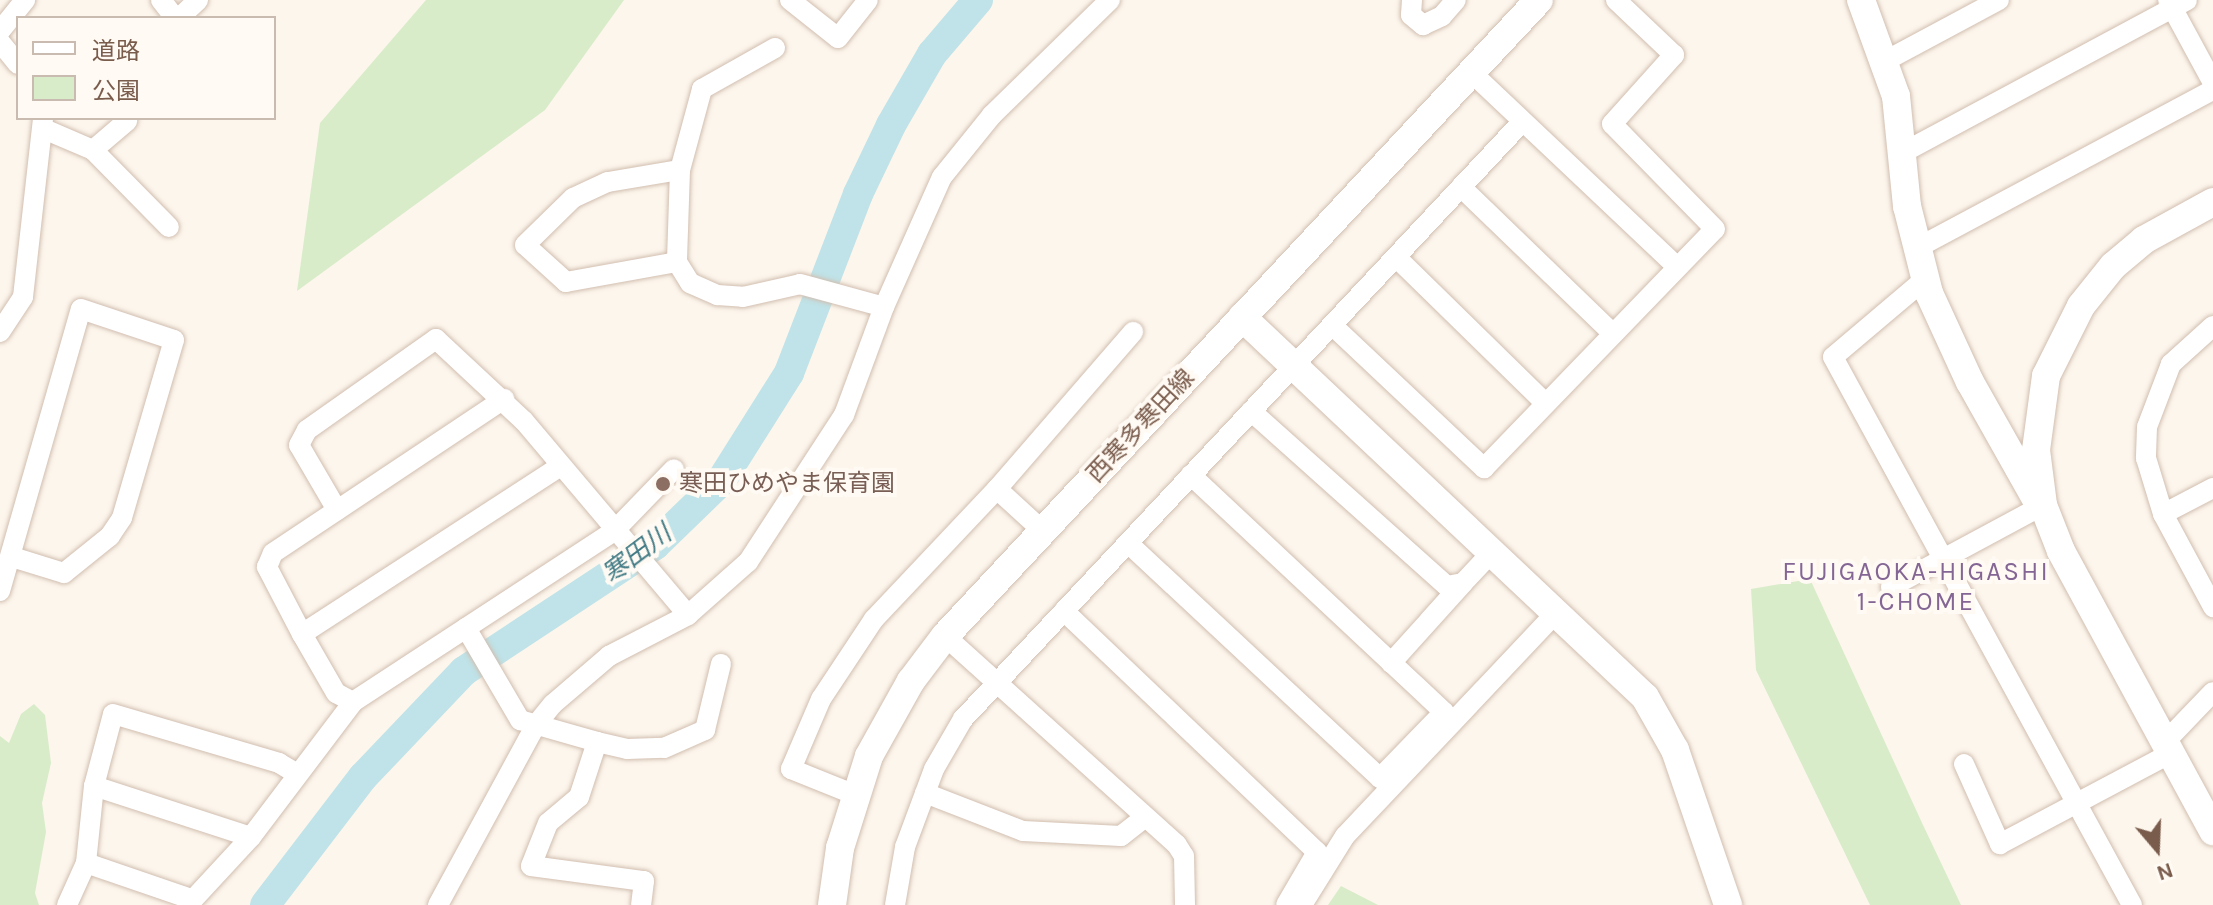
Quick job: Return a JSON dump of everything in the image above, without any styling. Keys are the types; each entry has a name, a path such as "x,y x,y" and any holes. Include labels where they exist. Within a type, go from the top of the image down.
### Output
{"street":[{"path":"0,31 25,0"},
{"path":"170,13 198,0"},
{"path":"790,0 838,38 868,0"},
{"path":"438,905 535,726 575,681 609,656 688,615 748,562 844,415 926,207 962,147 1110,0"},
{"path":"1412,0 1411,15 1423,25 1442,16 1456,0"},
{"name":"西寒多寒田線","path":"832,905 853,794 911,681 945,636 1539,0"},
{"path":"1332,325 1484,468 1675,265 1715,229 1612,124 1674,55 1616,0"},
{"path":"1861,0 1887,60 1904,152 1915,249 1924,280 1970,382 2031,495 2043,505"},
{"path":"1887,60 1999,0"},
{"path":"1904,152 2176,3 2213,83"},
{"path":"0,42 16,62"},
{"path":"775,48 702,89 680,170 677,262 690,283 717,295 743,297 800,284 884,307"},
{"path":"1471,72 1675,265"},
{"path":"1915,249 2213,90"},
{"path":"93,150 127,121"},
{"path":"895,905 905,847 925,793 963,719 1523,121"},
{"path":"0,332 23,297 44,124 93,150 169,227"},
{"path":"677,262 566,282 525,245 573,198 608,182 680,170"},
{"path":"1461,187 1612,333"},
{"path":"2213,202 2123,257 2091,291 2063,335 2038,412 2036,450 2043,505 2070,569 2213,831"},
{"path":"1396,257 1545,403"},
{"path":"1924,280 1833,357 2132,905"},
{"path":"0,591 81,309 174,340 122,518 110,536 64,573 12,557"},
{"path":"1242,317 1645,697 1665,728 1728,905"},
{"path":"2213,326 2171,364 2147,427 2146,458 2163,514 2213,607"},
{"path":"853,794 791,769 821,699 874,619 997,489 1133,332"},
{"path":"337,510 299,445 307,430 436,339 504,399 688,615"},
{"path":"353,702 336,693 302,634 267,567 273,553 504,399"},
{"path":"1251,411 1447,586 1463,583"},
{"path":"302,634 559,467"},
{"path":"86,863 190,902 251,837 353,702 614,531 674,469"},
{"path":"1128,543 1380,778 1444,712 1191,475"},
{"path":"2163,514 2213,488"},
{"path":"997,489 1043,531"},
{"path":"1891,587 2043,505"},
{"path":"1391,663 1493,551"},
{"path":"1064,611 1317,852 1286,905"},
{"path":"1302,905 1345,836 1557,612"},
{"path":"466,628 520,720 627,749 664,748 705,730 721,664"},
{"path":"945,636 1184,856 1185,905"},
{"path":"1964,764 2000,844 2077,803 2168,747 2213,692"},
{"path":"67,905 86,863 94,786 113,714 279,763 297,774"},
{"path":"597,742 579,797 548,823 531,866 644,881 641,905"},
{"path":"94,786 251,837"},
{"path":"925,793 1023,831 1121,836 1144,818"}],"green space":[{"path":"426,0 624,0 545,110 297,291 320,123"},
{"path":"1810,579 1961,905 1870,905 1756,670 1751,589"},
{"path":"34,704 45,715 51,763 42,803 46,832 35,893 39,905 0,905 0,736 9,743 21,714"},
{"path":"1341,886 1378,905 1328,905"}],"waterway":[{"name":"寒田川","path":"265,905 363,777 464,671 655,545 721,481 789,373 858,194 891,125 932,54 978,0"}],"place":[{"name":"寒田ひめやま保育園","path":"663,484"}],"district":[{"name":"FUJIGAOKA-HIGASHI 1-CHOME","path":"1916,587"}]}
